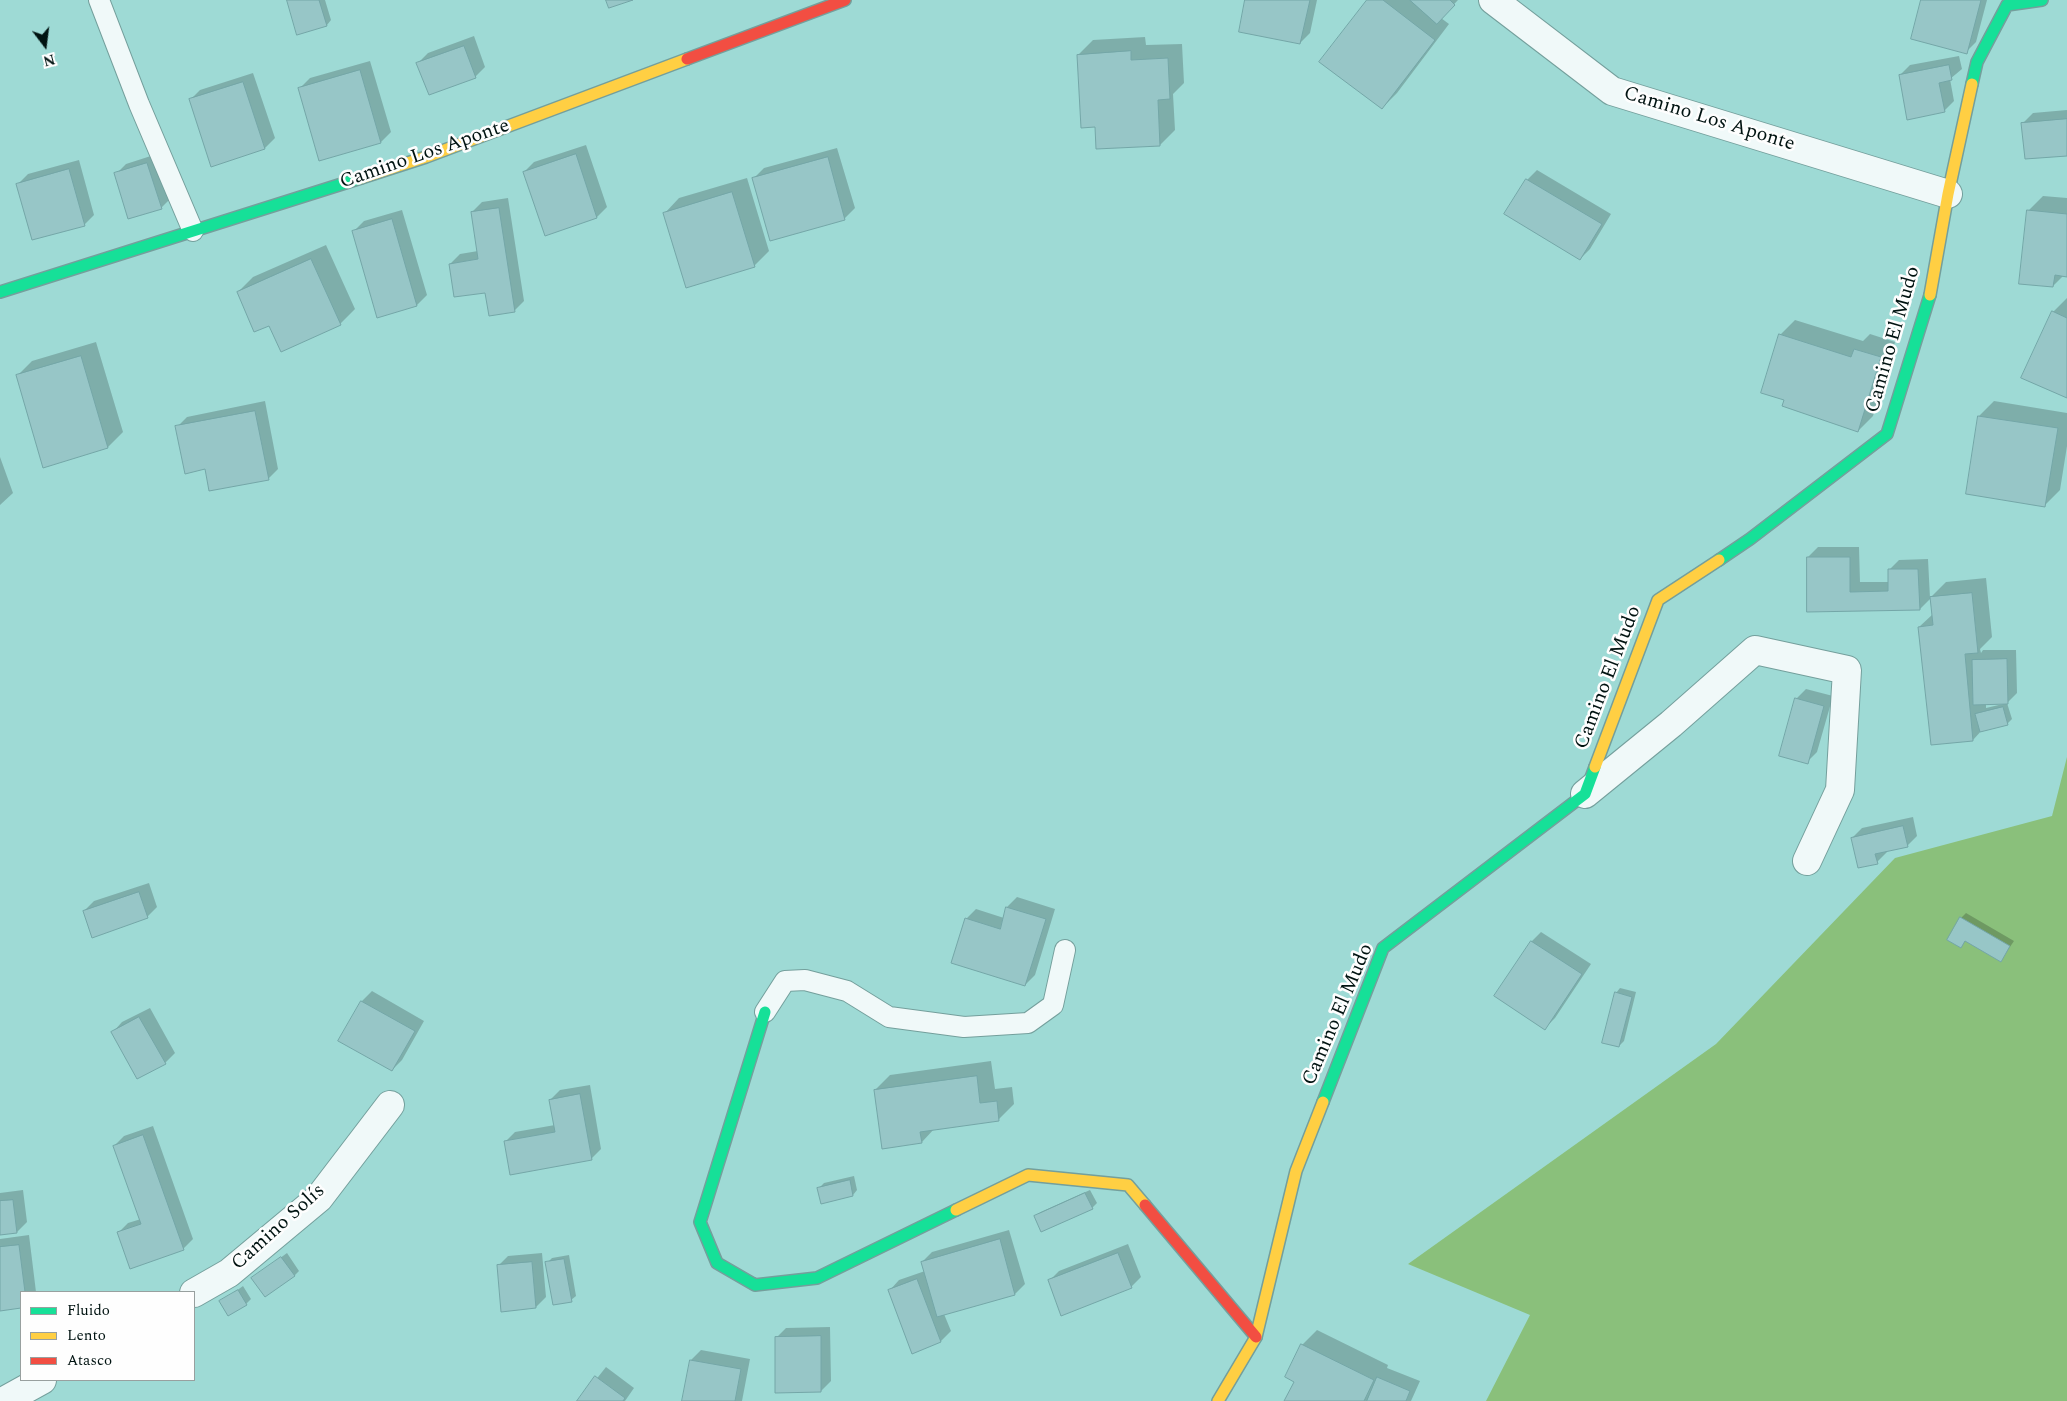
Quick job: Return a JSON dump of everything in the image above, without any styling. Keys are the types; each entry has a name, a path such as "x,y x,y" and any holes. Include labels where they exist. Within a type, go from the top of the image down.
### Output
{"street":[{"name":"Camino Los Aponte","path":"0,292 426,157 845,0"},
{"name":"Camino Los Aponte","path":"1493,0 1612,90 1948,194"},
{"name":"Camino El Mudo","path":"1218,1401 1256,1337 1296,1171 1383,948 1585,794 1658,600 1750,539 1887,434 1930,294 1948,194 1977,62 2007,2 2042,0"},
{"path":"1585,794 1671,724 1755,650 1846,670 1840,790 1807,861"},
{"path":"765,1012 700,1222 717,1263 756,1285 817,1278 1028,1175 1128,1185 1256,1337"},
{"name":"Camino Solís","path":"195,1292 230,1273 319,1198 390,1104"},
{"path":"4,1401 40,1381"}],"lane":[{"path":"99,0 139,104 193,231"},
{"path":"765,1012 785,981 805,980 847,992 889,1017 964,1027 1028,1023 1053,1005 1065,950"}],"green space":[{"path":"2067,757 2067,1401 1486,1401 1530,1315 1408,1264 1716,1044 1895,858 2052,816"}],"building":[{"path":"287,0 319,0 327,26 297,35"},
{"path":"606,0 633,0 609,8"},
{"path":"1245,0 1310,0 1300,44 1239,32"},
{"path":"1367,0 1383,0 1435,40 1382,109 1319,62"},
{"path":"1410,0 1450,0 1455,5 1437,24"},
{"path":"1921,0 1981,0 1967,54 1911,39"},
{"path":"464,46 476,78 429,95 416,63"},
{"path":"1131,51 1131,60 1168,58 1170,99 1158,100 1160,146 1096,149 1095,127 1081,128 1077,55"},
{"path":"1949,65 1952,80 1939,83 1945,112 1907,120 1899,75"},
{"path":"360,70 381,143 319,161 298,88"},
{"path":"243,82 265,149 211,167 189,99"},
{"path":"2067,119 2067,156 2025,159 2021,123"},
{"path":"576,154 597,218 545,236 523,172"},
{"path":"828,157 845,220 770,241 752,178"},
{"path":"147,163 162,209 128,219 114,173"},
{"path":"69,169 85,226 32,240 16,184"},
{"path":"1526,179 1602,224 1580,260 1504,214"},
{"path":"732,192 755,267 686,288 663,213"},
{"path":"499,208 515,312 489,316 485,293 454,297 449,264 478,259 471,212"},
{"path":"2027,210 2067,214 2067,277 2055,275 2053,287 2019,284"},
{"path":"392,219 417,306 377,318 352,231"},
{"path":"311,259 341,325 281,352 269,326 254,332 237,292"},
{"path":"2052,311 2067,318 2067,398 2021,378"},
{"path":"1779,334 1851,357 1854,349 1881,357 1858,432 1782,406 1784,400 1761,393"},
{"path":"81,356 108,448 43,468 16,375"},
{"path":"255,411 269,480 209,491 205,469 185,474 175,426"},
{"path":"1978,416 2058,428 2045,507 1966,494"},
{"path":"1807,557 1850,557 1850,592 1888,591 1888,569 1918,569 1920,610 1807,612"},
{"path":"1972,593 1978,653 1965,654 1973,741 1931,745 1918,627 1933,625 1930,597"},
{"path":"2007,659 2008,704 1973,705 1972,660"},
{"path":"1795,698 1824,706 1808,764 1779,756"},
{"path":"2003,707 2008,725 1980,732 1975,714"},
{"path":"1903,826 1908,847 1875,854 1878,864 1858,868 1851,838"},
{"path":"139,892 148,918 92,938 83,911"},
{"path":"1006,907 1046,919 1025,986 951,963 965,918 1000,929"},
{"path":"1960,917 2010,946 2001,962 1965,941 1961,948 1947,940"},
{"path":"1531,941 1582,974 1545,1030 1494,996"},
{"path":"1615,992 1632,997 1619,1047 1602,1043"},
{"path":"361,1001 415,1031 392,1071 338,1041"},
{"path":"139,1017 166,1064 137,1079 111,1032"},
{"path":"977,1076 980,1103 997,1101 999,1121 920,1132 922,1143 882,1149 874,1090"},
{"path":"580,1094 592,1160 510,1175 504,1141 555,1132 549,1100"},
{"path":"143,1135 184,1250 130,1269 117,1232 141,1224 113,1146"},
{"path":"850,1180 853,1196 821,1204 817,1188"},
{"path":"1085,1193 1093,1209 1041,1232 1034,1216"},
{"path":"13,1200 17,1233 0,1235 0,1201"},
{"path":"1000,1239 1015,1295 937,1317 921,1262"},
{"path":"19,1245 25,1291 20,1291 20,1308 0,1311 0,1247"},
{"path":"1118,1253 1132,1288 1061,1316 1048,1280"},
{"path":"281,1257 295,1276 265,1297 251,1278"},
{"path":"564,1259 572,1302 553,1305 545,1262"},
{"path":"532,1262 536,1308 501,1312 497,1265"},
{"path":"917,1279 941,1342 912,1354 888,1290"},
{"path":"238,1290 247,1305 228,1316 219,1301"},
{"path":"821,1336 821,1392 775,1393 775,1337"},
{"path":"1301,1344 1374,1380 1364,1401 1284,1401 1294,1382 1285,1377"},
{"path":"690,1360 741,1369 735,1401 682,1401"},
{"path":"595,1376 625,1398 623,1401 577,1401"},
{"path":"1377,1377 1410,1391 1406,1401 1367,1401"}],"traffic: fast":[{"path":"1972,84 1977,62 2007,5 2042,0"},
{"path":"0,292 361,178"},
{"path":"1719,560 1750,539 1887,434 1930,295"},
{"path":"1323,1102 1383,948 1585,794 1595,767"},
{"path":"765,1012 700,1222 717,1263 755,1285 817,1278 956,1210"}],"traffic: slow":[{"path":"361,178 426,157 687,59"},
{"path":"1930,295 1948,194 1972,84"},
{"path":"1595,767 1658,600 1719,560"},
{"path":"1218,1401 1256,1337 1296,1171 1323,1102"},
{"path":"956,1210 1028,1175 1128,1185 1145,1205"}],"traffic: jam":[{"path":"687,59 845,0"},
{"path":"1145,1205 1256,1337"}]}
